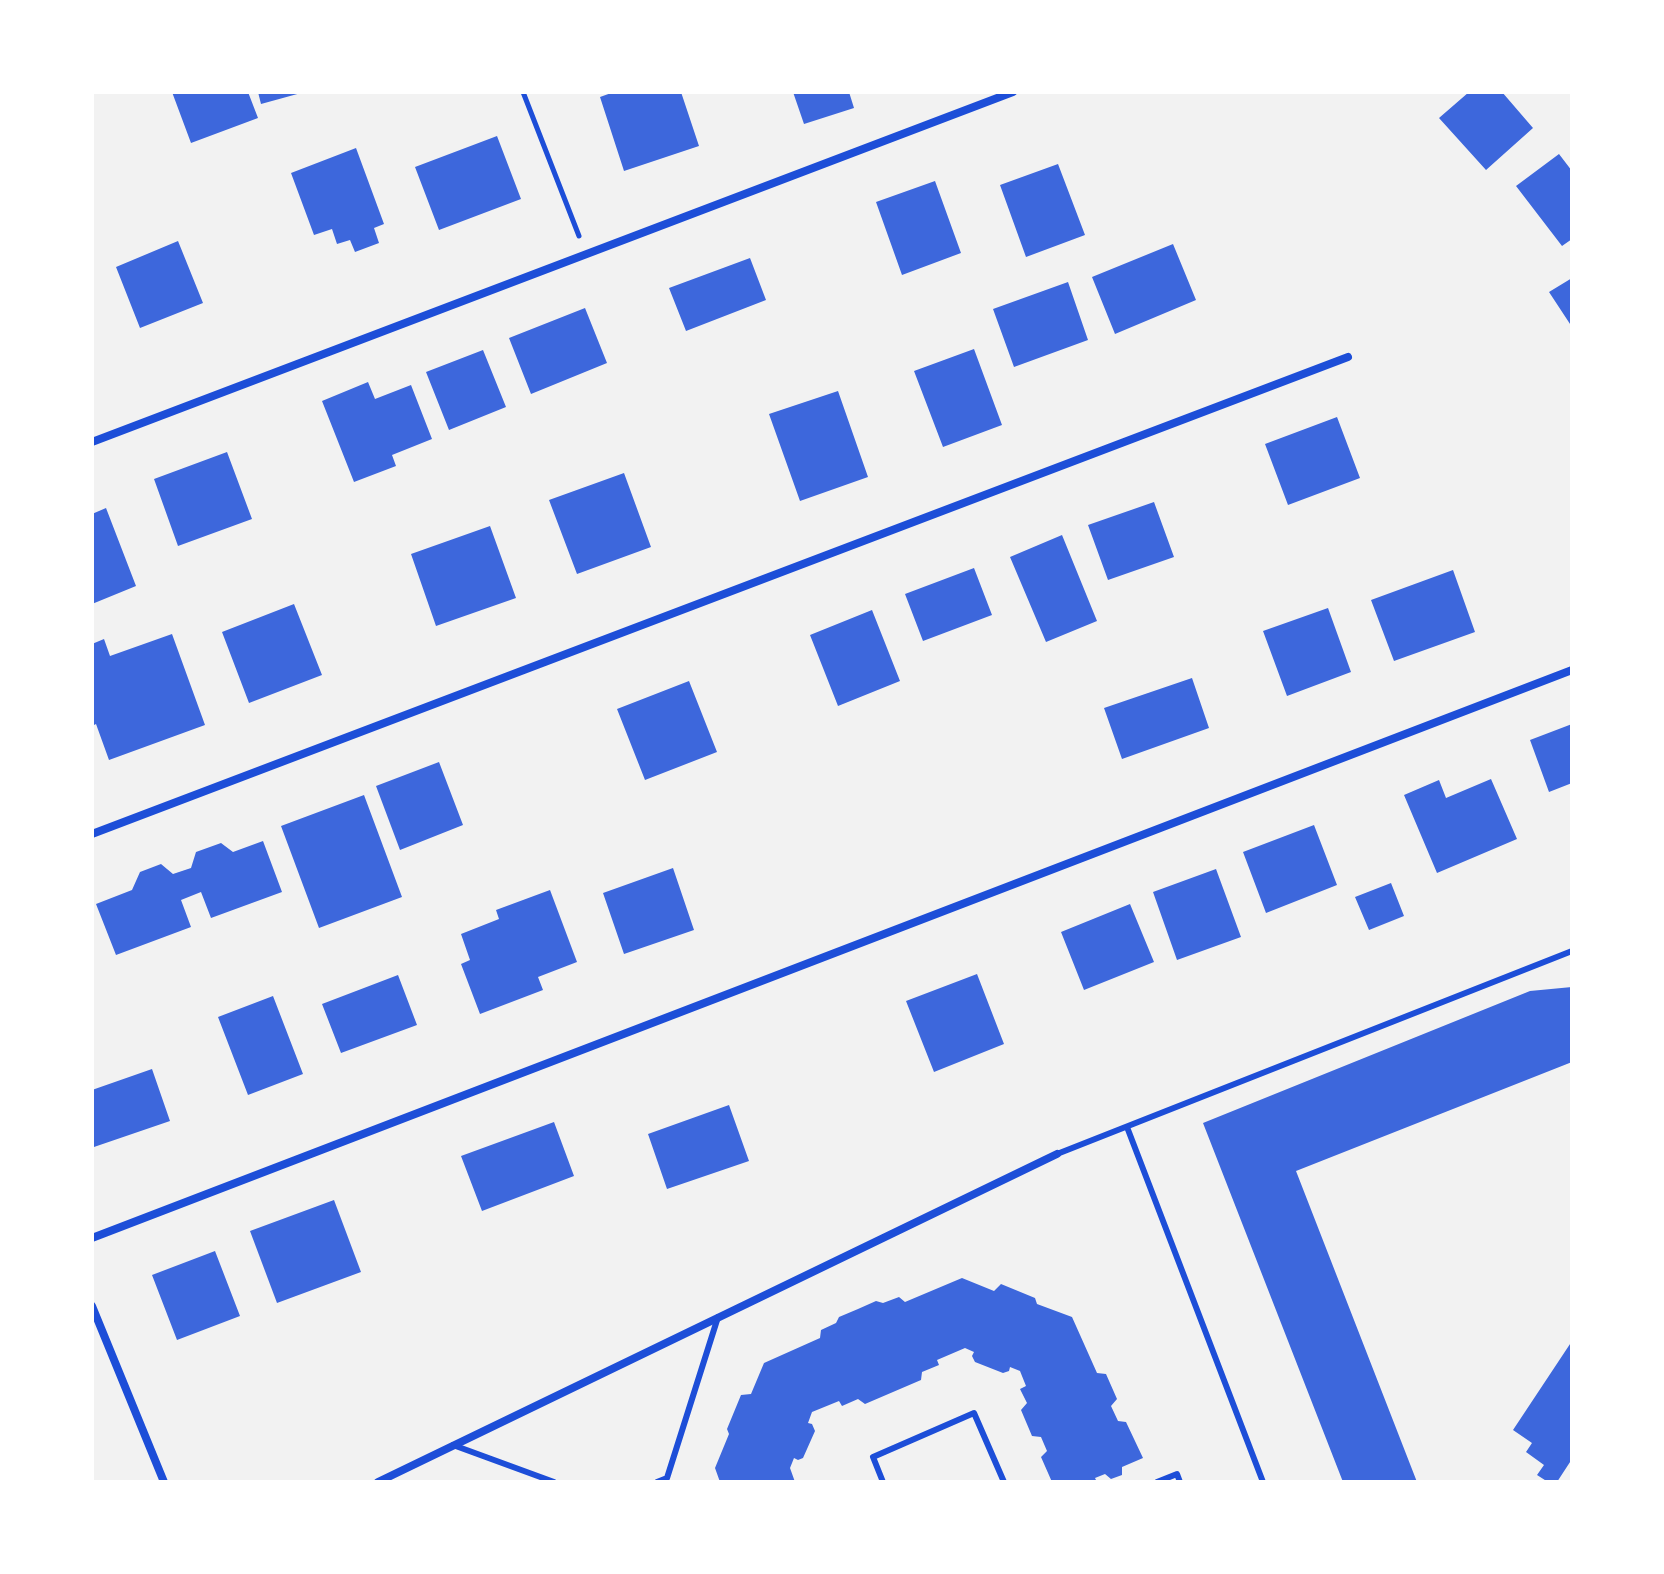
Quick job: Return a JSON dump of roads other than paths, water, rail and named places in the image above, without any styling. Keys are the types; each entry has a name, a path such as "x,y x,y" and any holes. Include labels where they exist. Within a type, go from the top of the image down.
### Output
{"street":[{"path":"92,442 1013,92"},
{"path":"92,834 1348,357"},
{"path":"92,1238 1572,670"},
{"path":"378,1482 1057,1154"},
{"path":"92,1306 164,1482"}],"lane":[{"path":"1057,1154 1572,951"},
{"path":"1127,1127 1263,1482"},
{"path":"657,1482 668,1480 718,1317"},
{"path":"883,1482 873,1457 974,1413 1004,1482"},
{"path":"453,1445 554,1482"},
{"path":"1157,1482 1177,1474 1180,1482"}]}
